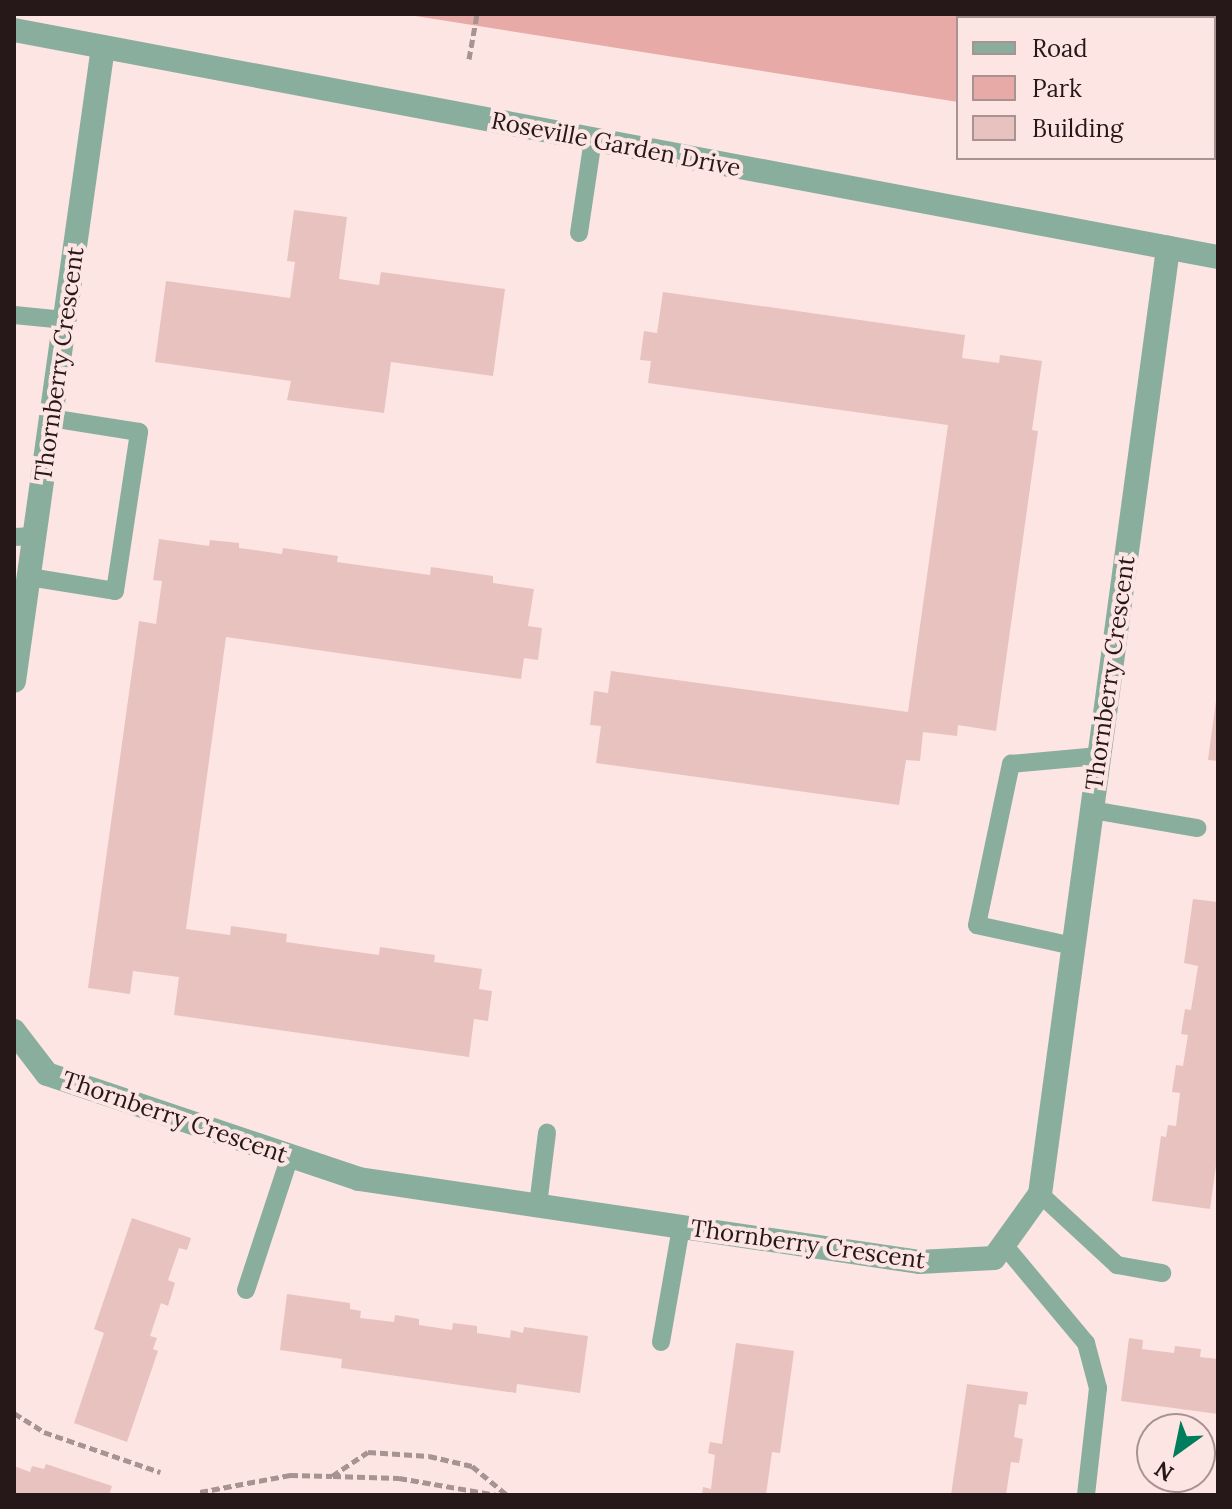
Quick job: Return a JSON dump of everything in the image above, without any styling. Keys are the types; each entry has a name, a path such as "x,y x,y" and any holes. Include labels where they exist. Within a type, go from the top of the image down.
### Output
{"street":[{"name":"Roseville Garden Drive","path":"14,30 1218,257"},
{"name":"Thornberry Crescent","path":"14,681 29,577 24,536 51,418 103,47"},
{"name":"Thornberry Crescent","path":"14,1031 47,1074 359,1179 919,1262 994,1258 1040,1194 1168,248"}],"lane":[{"path":"579,233 593,139"},
{"path":"14,315 65,320"},
{"path":"29,577 115,591 139,432 51,418"},
{"path":"1073,946 977,925 1011,764 1099,756"},
{"path":"1092,810 1197,828"},
{"path":"538,1205 547,1133"},
{"path":"246,1290 290,1156"},
{"path":"1040,1194 1117,1265 1162,1273"},
{"path":"661,1342 681,1227"},
{"path":"1004,1245 1086,1343 1098,1388 1086,1495"}],"path":[{"path":"469,59 477,14"},
{"path":"14,1413 44,1432 160,1472"},
{"path":"332,1476 368,1452 429,1456 472,1466 507,1495"},
{"path":"200,1492 290,1475 399,1478 497,1495"}],"shaded area":[{"path":"1218,14 1218,152 1216,16 1079,16"}],"green space":[{"path":"403,14 1079,14 956,16 956,102"}],"building":[{"path":"294,210 347,217 339,279 379,285 381,272 505,289 493,376 391,362 384,413 287,400 291,381 155,362 166,281 290,298 295,262 287,261"},
{"path":"663,292 965,335 962,358 999,363 1000,355 1042,361 1032,430 1038,431 996,731 958,725 957,736 923,732 920,761 906,760 899,805 596,763 601,726 590,725 594,691 608,693 611,671 908,712 948,425 648,383 651,361 640,360 644,331 657,333"},
{"path":"159,539 209,546 210,540 239,543 239,548 282,554 283,548 338,556 337,562 430,575 431,567 493,576 493,583 534,589 528,626 542,628 538,660 524,658 521,679 226,637 186,929 230,935 231,926 287,934 286,942 379,955 380,947 435,955 434,962 482,969 479,989 492,991 488,1021 474,1019 469,1057 174,1015 179,977 133,971 130,994 88,988 139,621 156,624 162,581 153,580"},
{"path":"1218,701 1218,761 1208,760"},
{"path":"1193,899 1218,902 1218,1151 1210,1209 1152,1201 1161,1136 1166,1137 1168,1125 1176,1126 1180,1093 1172,1092 1176,1065 1183,1066 1188,1035 1181,1034 1185,1009 1191,1010 1198,966 1184,963"},
{"path":"132,1218 191,1238 187,1250 179,1248 168,1280 175,1283 168,1306 161,1303 150,1336 157,1338 153,1349 158,1351 127,1442 74,1423 104,1333 94,1329"},
{"path":"287,1294 350,1303 350,1309 361,1311 360,1318 394,1322 395,1315 419,1319 419,1325 452,1330 453,1323 477,1326 477,1333 510,1338 511,1330 523,1333 524,1327 588,1336 580,1393 517,1384 516,1393 341,1368 342,1359 280,1350"},
{"path":"1129,1338 1143,1340 1142,1349 1174,1353 1175,1346 1201,1349 1200,1357 1218,1359 1218,1414 1121,1401"},
{"path":"736,1343 794,1351 780,1453 772,1452 766,1495 702,1495 703,1487 711,1489 715,1455 708,1453 710,1442 722,1444"},
{"path":"967,1384 1028,1392 1026,1405 1019,1404 1014,1437 1023,1439 1019,1463 1011,1462 1006,1495 951,1495"},
{"path":"46,1464 112,1486 109,1495 14,1495 14,1466 30,1472 32,1466 44,1469"}]}
